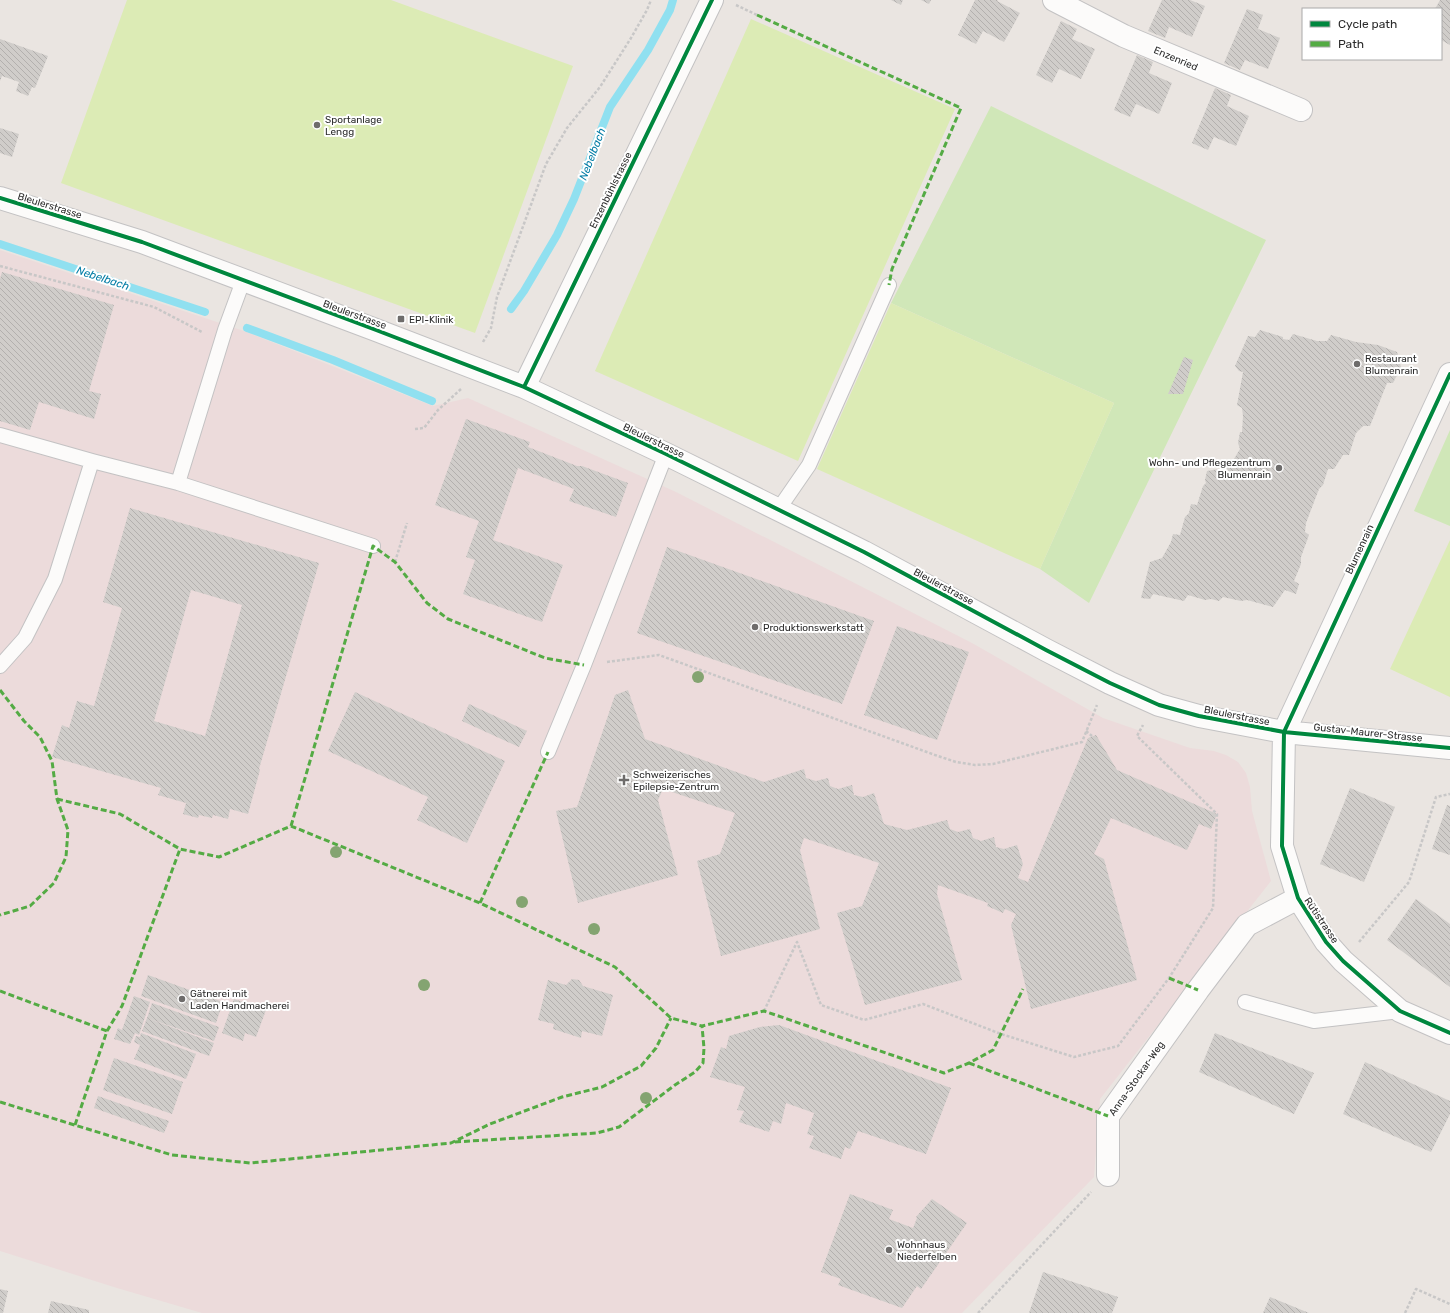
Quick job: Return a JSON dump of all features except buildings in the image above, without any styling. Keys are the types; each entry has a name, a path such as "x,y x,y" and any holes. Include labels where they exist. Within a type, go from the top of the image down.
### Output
{"street":[{"name":"Enzenbühlstrasse","path":"524,387 712,0"},
{"name":"Enzenried","path":"1054,0 1124,36 1301,110"},
{"name":"Bleulerstrasse","path":"0,198 142,242 524,387 666,454 864,552 1110,683 1159,705 1199,716 1284,732"},
{"name":"Blumenrain","path":"1284,732 1450,374"},
{"name":"Gustav-Maurer-Strasse","path":"1284,732 1450,748"},
{"name":"Rütistrasse","path":"1284,732 1282,846 1298,898 1326,942 1344,961 1400,1011 1450,1033"},
{"name":"Anna-Stockar-Weg","path":"1108,1174 1108,1116 1198,990 1247,925 1298,898"}],"lane":[{"path":"178,483 225,330 244,281"},
{"path":"778,510 809,465 889,285"},
{"path":"0,435 178,483 373,546"},
{"path":"548,752 584,665 666,454"},
{"path":"0,666 25,638 54,579 92,461"},
{"path":"1245,1002 1314,1021 1400,1011"}],"path":[{"path":"483,342 491,328 497,297 546,164 567,128 600,87 631,38 651,0"},
{"path":"734,4 757,15"},
{"path":"0,266 154,307 206,334"},
{"path":"415,429 424,428 438,410 462,388"},
{"path":"395,562 407,523"},
{"path":"584,665 659,655 935,755 956,762 969,764 994,764 1082,742 1098,702"},
{"path":"764,1011 797,942 821,1005 864,1020 922,1004 981,1026 1074,1056 1118,1046 1169,978 1213,908 1217,814 1137,736 1144,722"},
{"path":"1086,731 1092,736"},
{"path":"1357,944 1410,882 1436,797 1450,794"},
{"path":"978,1313 1108,1174"},
{"path":"1405,1313 1416,1289 1450,1304"}],"shaded area":[{"name":"Schweizerisches Epilepsie-Zentrum","path":"0,250 244,331 433,406 468,398 676,492 972,643 1103,718 1190,748 1214,751 1226,755 1238,762 1246,773 1250,787 1252,811 1271,881 1100,1099 1094,1177 962,1313 202,1313 0,1251"}],"green space":[{"name":"Sportanlage Lengg","path":"127,0 391,0 573,66 475,333 61,183"},
{"path":"751,19 955,109 798,461 595,371"},
{"path":"991,106 1266,240 1089,603 1040,569 1114,403 891,303"},
{"path":"891,303 1114,403 1040,569 817,469"},
{"path":"1450,430 1450,526 1414,511"},
{"path":"1450,540 1450,697 1390,669"}],"waterway":[{"name":"Nebelbach","path":"511,309 524,291 557,235 574,199 610,107 648,50 670,10 673,0"},
{"name":"Nebelbach","path":"0,244 205,312"},
{"name":"Nebelbach","path":"247,328 333,360 432,401"}],"marked path":[{"path":"757,15 961,108 892,269 889,285"},
{"path":"291,826 373,546 395,562 427,603 448,619 545,658 584,665"},
{"path":"0,690 24,721 40,737 52,761 57,799 68,830 66,857 54,883 30,906 0,915"},
{"path":"480,903 548,752"},
{"path":"57,799 120,814 180,849 219,857 291,826 480,903 615,967 671,1018 702,1026 764,1011 944,1073 969,1063 993,1050 1023,989"},
{"path":"75,1125 107,1031 122,1006 180,849"},
{"path":"1169,978 1198,990"},
{"path":"0,991 107,1031"},
{"path":"0,1102 172,1155 250,1163 451,1143 490,1124 562,1097 602,1087 641,1066 656,1048 671,1018"},
{"path":"455,1142 597,1133 619,1127 695,1072 703,1063 704,1048 702,1026"},
{"path":"969,1063 1108,1116"}],"cycle path":[{"path":"524,387 712,0"},
{"path":"0,198 142,242 524,387 666,454 864,552 1046,650 1110,683 1159,705 1199,716 1284,732 1450,748"},
{"path":"1450,374 1284,732 1282,846 1298,898 1326,942 1343,961 1400,1011 1450,1033"}],"place":[{"name":"Sportanlage Lengg","path":"317,125"},
{"name":"EPI-Klinik","path":"401,319"},
{"name":"Restaurant Blumenrain","path":"1357,364"},
{"name":"Wohn- und Pflegezentrum Blumenrain","path":"1279,468"},
{"name":"Produktionswerkstatt","path":"755,627"},
{"name":"Schweizerisches Epilepsie-Zentrum","path":"624,780"},
{"name":"Gätnerei mit Laden Handmacherei","path":"182,999"},
{"name":"Wohnhaus Niederfelben","path":"889,1250"}]}
